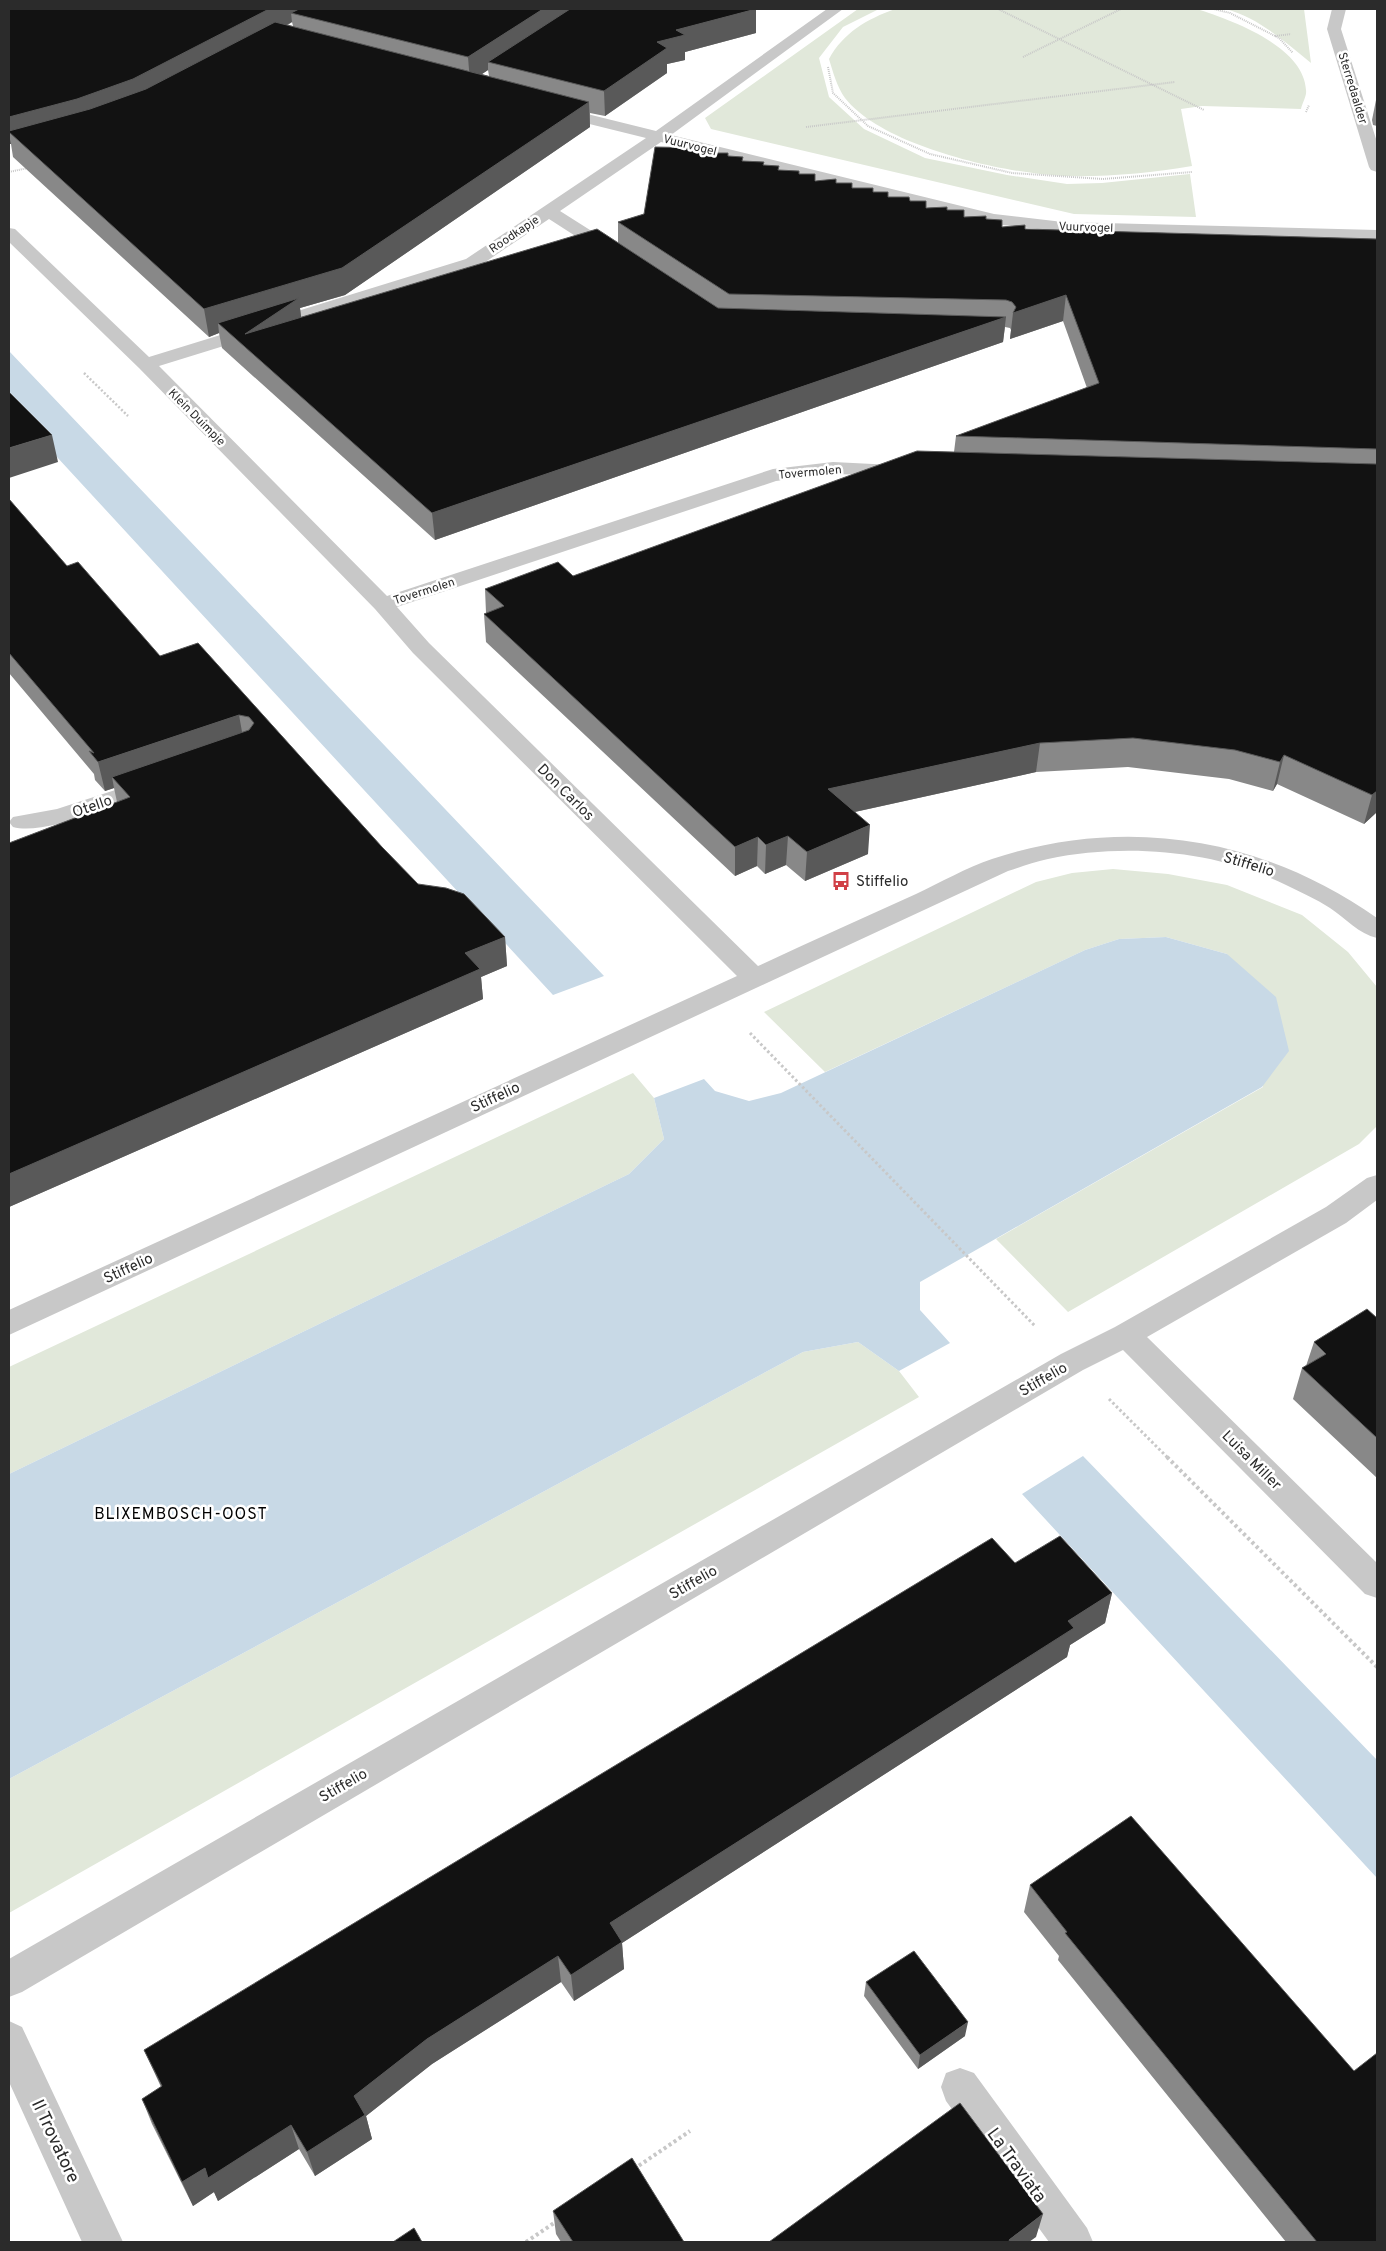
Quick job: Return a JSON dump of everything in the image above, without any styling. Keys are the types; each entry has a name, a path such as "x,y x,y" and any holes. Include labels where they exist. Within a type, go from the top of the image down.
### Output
{"street":[{"name":"Roodkapje","path":"146,364 472,263 658,137 836,9"},
{"name":"Sterredaalder","path":"1338,9 1334,29 1377,167"},
{"name":"Vuurvogel","path":"536,106 994,219 1063,227 1377,235"},
{"path":"549,211 624,260"},
{"name":"Klein Duimpje","path":"9,233 146,364 383,604"},
{"name":"Tovermolen","path":"383,604 773,475 833,468 922,470"},
{"name":"Don Carlos","path":"383,604 421,648 753,978"},
{"name":"Otello","path":"13,817 61,816 172,778"},
{"name":"Stiffelio","path":"9,1323 753,978 999,865 1029,854 1068,847 1146,844 1180,847 1216,854 1272,871 1310,886 1373,921"},
{"name":"Stiffelio","path":"9,1979 1072,1362 1126,1335 1336,1215 1377,1185"},
{"name":"Luisa Miller","path":"1126,1335 1377,1584"},
{"name":"Il Trovatore","path":"9,2040 103,2242"},
{"name":"La Traviata","path":"960,2087 1073,2242"}],"path":[{"path":"998,9 1204,110"},
{"path":"1023,57 1121,9"},
{"path":"1214,9 1230,14 1279,38 1296,56"},
{"path":"827,60 833,93 868,126 930,154 1012,173 1103,179 1192,172"},
{"path":"804,127 1175,82"},
{"path":"1306,112 1312,98"},
{"path":"9,172 36,165"},
{"path":"750,1032 1038,1329"},
{"path":"1072,1362 1377,1667"},
{"path":"632,2170 690,2132"},
{"path":"526,2242 558,2220"}],"shaded area":[{"path":"858,9 879,9 843,27 819,58 829,97 864,129 925,158 1007,175 1067,184 1102,183 1190,174 1196,217 1074,214 711,129 705,118"},
{"path":"895,9 1197,9 1246,28 1280,48 1293,60 1302,74 1306,95 1301,109 1202,106 1181,109 1192,166 1161,171 1098,176 1066,176 1012,170 948,155 916,144 887,131 863,115 842,94 829,59 849,34 875,17"},
{"path":"1226,9 1304,9 1311,63 1281,39 1250,18"},
{"path":"1113,869 1168,874 1227,885 1302,915 1348,952 1377,987 1377,1126 1359,1144 1068,1312 996,1239 1263,1087 1227,954 1166,937 1119,939 1085,950 825,1072 764,1012 1036,882 1072,873"},
{"path":"633,1073 654,1098 664,1139 629,1174 9,1474 9,1367"},
{"path":"858,1342 899,1371 919,1397 9,1913 9,1779 803,1352"}],"water":[{"path":"9,351 604,976 553,995 9,405"},
{"path":"1166,937 1227,954 1276,997 1289,1051 1262,1087 920,1282 920,1310 950,1343 899,1371 858,1342 803,1352 9,1779 9,1474 629,1174 664,1139 654,1098 704,1079 715,1091 749,1101 781,1093 1085,950 1119,939"},
{"path":"1083,1456 1377,1760 1377,1878 1022,1494"}],"building":[{"path":"9,9 269,9 133,79 77,99 9,117"},
{"path":"299,9 543,9 468,57 291,13"},
{"path":"570,9 756,9 676,30 685,35 657,42 667,48 604,91 488,62"},
{"path":"275,22 589,102 342,268 204,309 9,131 90,109 146,89"},
{"path":"655,147 708,148 708,153 728,153 728,156 743,157 742,161 764,162 763,165 779,166 778,170 799,171 799,174 815,174 815,181 836,179 836,183 852,183 852,188 873,188 873,192 888,192 888,197 909,197 910,201 926,201 926,208 947,207 947,210 964,210 964,217 986,216 986,219 1002,220 1002,227 1025,225 1025,229 1377,239 1377,449 956,436 1099,383 1066,295 1013,313 1016,307 1012,302 1006,300 729,294 618,222 644,214"},
{"path":"597,229 718,308 1006,317 432,513 218,323 299,298 245,334"},
{"path":"9,392 52,435 9,448"},
{"path":"917,451 1377,464 1377,791 1372,795 1284,755 1280,762 1235,750 1133,738 1040,743 828,789 870,825 807,852 788,836 766,845 758,837 735,847 484,614 504,606 485,589 558,562 573,576"},
{"path":"9,499 67,566 78,562 160,656 198,643 382,847 418,884 446,888 464,894 505,937 465,953 480,969 9,1174 9,843 130,797 112,777 249,730 254,723 249,717 239,715 98,762 89,751 94,753 9,653"},
{"path":"1367,1309 1377,1318 1377,1438 1302,1368 1326,1354 1314,1342"},
{"path":"1060,1536 1112,1593 1068,1621 1074,1628 610,1923 622,1942 571,1975 558,1956 427,2039 354,2096 365,2115 307,2152 291,2125 208,2178 205,2168 182,2182 142,2099 162,2086 144,2050 992,1538 1015,1563"},
{"path":"1131,1816 1354,2071 1377,2053 1377,2242 1317,2242 1065,1933 1067,1932 1030,1885"},
{"path":"914,1951 968,2022 920,2055 866,1982"},
{"path":"960,2103 1043,2214 1009,2240 1010,2242 769,2242"},
{"path":"632,2158 684,2242 573,2242 553,2211"},
{"path":"414,2228 422,2242 393,2242"}],"place":[{"name":"Stiffelio","path":"841,881"}],"district":[{"name":"BLIXEMBOSCH-OOST","path":"181,1513"}]}
